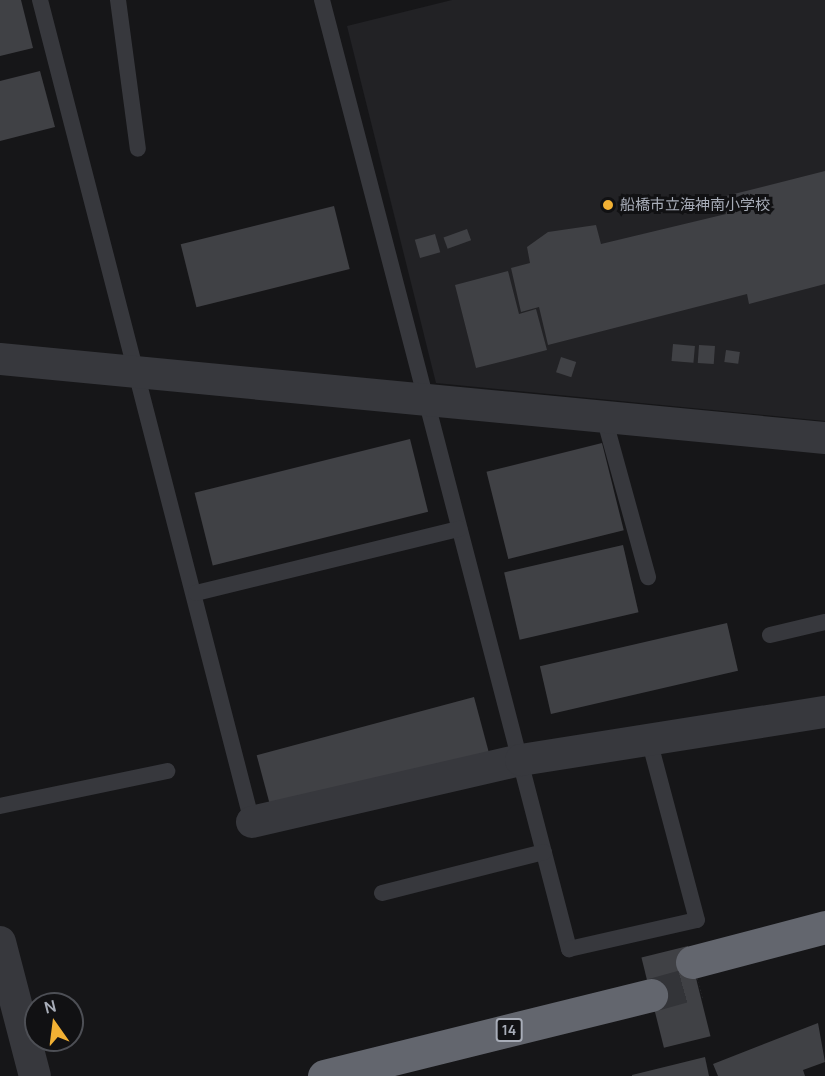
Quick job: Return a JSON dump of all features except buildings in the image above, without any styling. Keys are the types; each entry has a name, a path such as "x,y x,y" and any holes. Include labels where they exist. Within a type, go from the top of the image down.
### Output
{"highway":[{"path":"825,927 695,972 825,949"},
{"path":"324,1076 366,1066 464,1027 649,985"}],"street":[{"path":"0,359 425,400 605,421 825,438"},
{"path":"252,822 521,760 825,712"},
{"path":"0,942 35,1076"}],"lane":[{"path":"40,0 196,593 252,822"},
{"path":"118,0 138,149"},
{"path":"322,0 570,949 697,920 649,740"},
{"path":"605,421 648,577"},
{"path":"196,593 459,529"},
{"path":"770,635 825,622"},
{"path":"0,806 167,771"},
{"path":"382,893 544,852"}],"shaded area":[{"name":"船橋市立海神南小学校","path":"452,0 825,0 825,421 436,383 347,26"}],"tunnel":[{"path":"651,995 698,982"}],"place":[{"name":"船橋市立海神南小学校","path":"608,205"}]}
